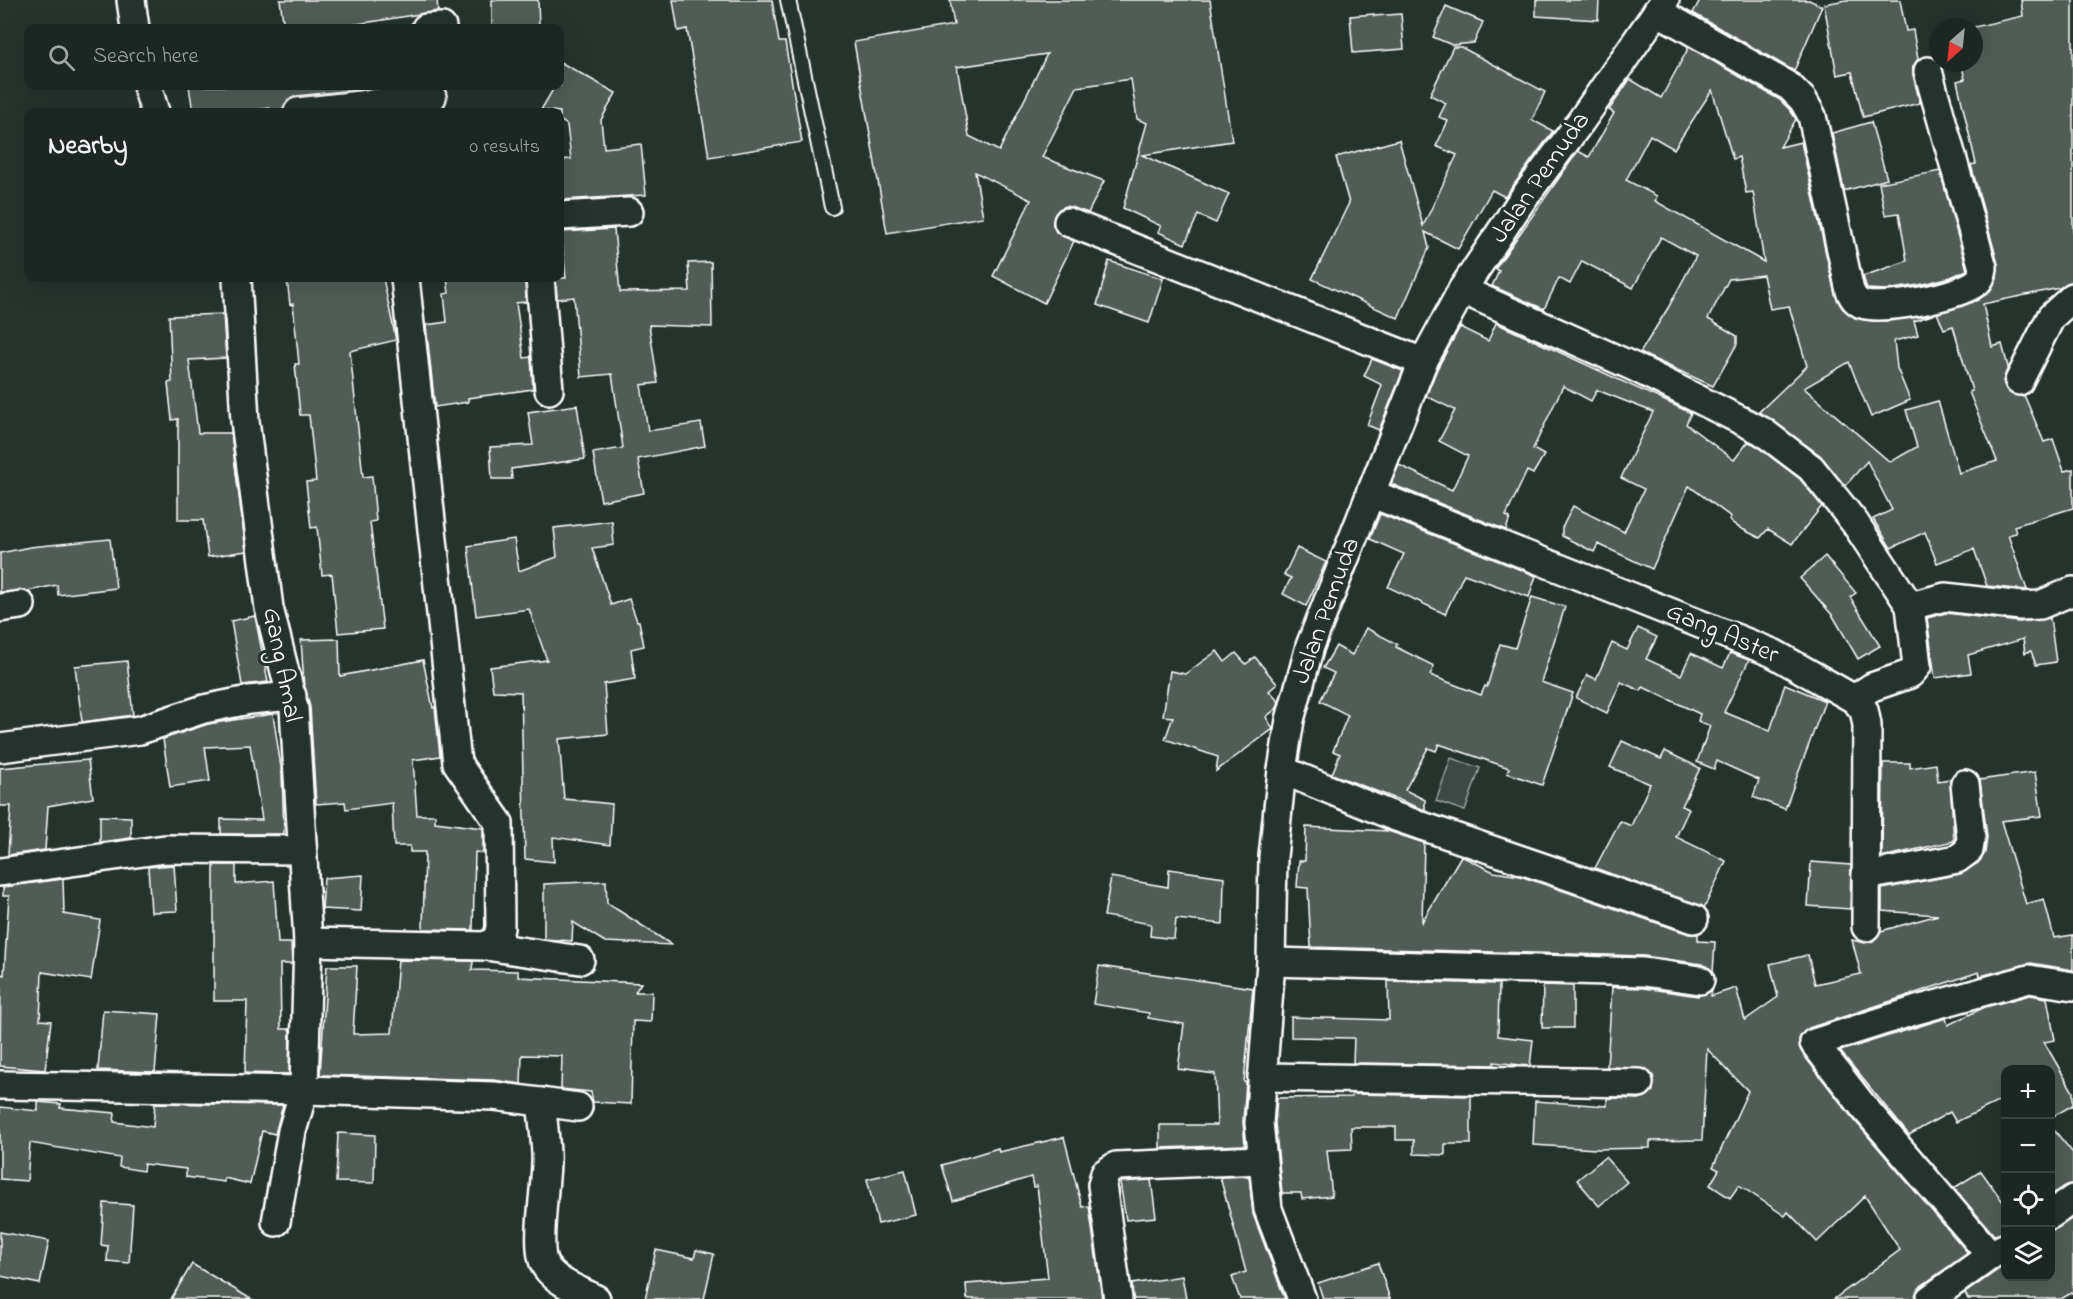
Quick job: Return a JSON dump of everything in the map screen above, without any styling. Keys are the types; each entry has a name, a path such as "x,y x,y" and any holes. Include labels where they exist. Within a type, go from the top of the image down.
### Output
{"street":[{"path":"131,0 134,24"},
{"path":"1661,5 1790,87 1803,100 1812,116 1850,291 1855,300 1862,304 1902,304 1962,290 1978,282 1982,276 1983,268 1928,71"},
{"name":"Jalan Pemuda","path":"1302,1299 1268,1209 1261,1160 1259,1123 1271,962 1273,857 1282,770 1290,720 1310,646 1424,362 1462,290 1522,200 1581,121 1661,5"},
{"path":"148,90 154,108"},
{"path":"334,108 432,97"},
{"path":"564,216 629,212"},
{"path":"1068,222 1424,362"},
{"name":"Gang Amal","path":"237,282 245,421 269,608 291,696 308,942 304,1090 292,1131 276,1222"},
{"path":"405,282 457,763 499,823 500,928 497,939 486,946"},
{"path":"540,282 549,390"},
{"path":"1462,290 1634,367 1762,431 1811,468 1855,523 1910,606 1917,666 1910,674 1872,687 1854,699 1864,710 1867,725 1866,927"},
{"path":"2019,381 2051,317 2073,297"},
{"name":"Gang Aster","path":"1370,493 1773,653 1854,699"},
{"path":"1910,606 1945,597 2021,606 2040,605 2073,591"},
{"path":"0,748 140,730 204,709 249,700 291,696"},
{"path":"1282,770 1393,816 1694,919"},
{"path":"1866,876 1957,859 1969,850 1971,838 1965,784"},
{"path":"0,872 165,849 302,850"},
{"path":"308,942 486,946 580,960"},
{"path":"1271,962 1644,972 1700,980"},
{"path":"2000,1250 1986,1250 1862,1105 1814,1042 2029,979 2073,986"},
{"path":"1262,1077 1639,1083"},
{"path":"0,1085 494,1096 578,1107"},
{"path":"541,1102 546,1153 546,1187 539,1246 544,1266 559,1280 590,1298"},
{"path":"1118,1299 1102,1185 1105,1173 1116,1166 1261,1160"},
{"path":"2055,1212 2073,1199"},
{"path":"1930,1299 2000,1250"}],"lane":[{"path":"788,0 832,207"}],"shaded area":[{"path":"1451,758 1480,768 1465,811 1436,801"}],"building":[{"path":"280,0 437,0 438,11 358,24 283,24"},
{"path":"492,0 538,0 539,24 492,24"},
{"path":"673,0 772,0 779,42 785,42 802,142 709,157 687,29 678,31"},
{"path":"950,0 1210,0 1232,141 1142,155 1229,194 1216,223 1198,215 1185,244 1158,232 1161,226 1123,208 1147,123 1137,119 1131,79 1077,87 1042,157 1104,181 1088,213 1066,206 1059,209 1054,216 1053,225 1056,232 1074,241 1044,303 993,276 1031,200 975,172 983,217 887,233 854,42 954,25","holes":["1047,54 999,151 969,136 957,67"]},
{"path":"1536,0 1599,0 1598,20 1536,16"},
{"path":"1700,0 1809,0 1822,6 1794,71 1693,13"},
{"path":"1846,0 1900,0 1906,31 1913,30 1918,59 1913,67 1913,75 1920,103 1863,117 1852,72 1837,75 1824,4"},
{"path":"2021,0 2073,0 2073,282 2059,288 1983,304 1992,347 2002,344 2008,367 2003,381 2006,389 2013,395 2024,395 2044,442 2053,439 2064,471 2073,469 2073,508 2014,526 2016,533 2008,535 2027,590 1987,586 1974,549 1937,563 1925,532 1891,548 1873,519 1892,510 1867,461 1845,486 1820,455 1759,412 1807,366 1789,306 1770,309 1763,275 1729,279 1708,319 1737,336 1737,344 1713,386 1640,353 1696,256 1661,237 1633,288 1582,261 1570,284 1559,278 1544,309 1492,286 1499,271 1495,269 1578,151 1589,157 1614,113 1609,110 1630,79 1661,98 1689,47 1780,100 1796,119 1780,147 1801,142 1835,294 1843,309 1855,318 1873,321 1935,314 1914,321 1918,335 1894,341 1897,368 1910,400 1871,417 1849,362 1804,388 1890,462 1917,447 1906,410 1938,401 1959,473 1997,461 1969,392 1972,391 1953,326 1944,329 1937,313 1978,300 1990,291 1997,279 1998,264 1971,165 1976,164 1957,81 1965,79 1963,72 1983,72 1983,25 2023,16","holes":["1712,90 1733,159 1739,157 1746,193 1753,192 1764,262 1655,201 1657,196 1626,180 1650,135 1674,149"]},
{"path":"1446,6 1483,22 1474,43 1452,45 1433,37"},
{"path":"1374,14 1374,16 1401,14 1404,49 1353,53 1350,16"},
{"path":"1453,47 1461,47 1545,92 1532,120 1553,131 1505,197 1492,190 1458,249 1425,232 1429,248 1398,318 1312,279 1349,203 1336,157 1399,140 1423,226 1457,155 1436,146 1448,121 1439,117 1446,103 1430,95"},
{"path":"564,64 616,93 601,120 604,148 641,144 646,195 564,200 564,160 571,159 567,125 564,123 564,108 542,108 553,90 564,90"},
{"path":"190,90 352,90 296,96 288,100 284,108 192,108"},
{"path":"1871,122 1887,179 1844,191 1832,133"},
{"path":"1940,171 1967,270 1951,277 1919,285 1886,290 1867,289 1863,276 1907,261 1899,213 1885,215 1879,183"},
{"path":"614,229 620,292 690,291 688,263 711,262 712,327 649,325 658,383 641,385 648,431 701,423 705,446 638,459 644,493 601,501 593,453 623,448 612,374 581,377 574,297 557,299 556,282 564,282 566,278 564,232"},
{"path":"1109,261 1163,279 1149,323 1097,305"},
{"path":"287,282 384,282 396,340 350,351 363,477 372,476 376,521 370,522 383,629 338,633 332,574 322,575 317,527 311,528 306,482 316,481 309,415 300,415 295,364 299,364 293,304 290,305"},
{"path":"448,282 525,282 526,302 516,303 524,358 531,357 533,389 468,398 468,402 435,407 426,325 447,322 444,294 449,293"},
{"path":"223,314 226,358 189,360 198,433 231,433 246,551 208,557 203,520 178,520 178,419 172,420 168,383 172,382 169,316"},
{"path":"1496,323 1691,413 1686,424 1734,460 1748,442 1754,444 1800,479 1822,506 1792,544 1768,529 1760,538 1738,527 1729,520 1731,517 1689,486 1652,569 1598,544 1594,552 1562,536 1562,528 1573,506 1624,532 1644,489 1621,478 1653,412 1597,390 1591,401 1563,386 1533,449 1544,455 1533,474 1527,471 1506,516 1510,518 1506,530 1391,484 1399,465 1452,490 1468,456 1439,441 1455,410 1426,396 1437,369 1460,327 1488,341"},
{"path":"1372,359 1403,371 1379,430 1367,425 1382,385 1364,376"},
{"path":"577,405 585,459 511,469 512,479 492,479 490,447 533,445 528,412"},
{"path":"1380,514 1536,576 1529,597 1464,574 1445,614 1388,587 1404,554 1370,539"},
{"path":"612,521 614,545 592,548 611,605 629,599 637,621 639,621 644,646 631,649 635,679 604,684 608,734 559,739 564,799 612,804 610,845 553,837 554,862 525,859 521,692 493,691 490,667 547,660 529,609 476,616 468,546 514,539 519,571 557,557 554,528"},
{"path":"110,539 116,588 58,595 57,585 28,591 0,592 0,553 30,547"},
{"path":"1297,548 1326,562 1306,606 1283,594 1291,578 1284,575"},
{"path":"1825,556 1856,593 1850,597 1880,646 1858,659 1833,616 1800,578"},
{"path":"1532,597 1565,607 1541,682 1573,693 1542,785 1507,773 1509,768 1439,744 1436,751 1428,748 1405,790 1425,800 1425,810 1332,774 1340,754 1333,751 1348,715 1320,701 1334,673 1323,668 1336,646 1352,655 1366,628 1397,644 1396,647 1434,666 1430,675 1481,695 1485,686 1487,687 1500,644 1515,648"},
{"path":"1946,613 2019,622 2050,618 2056,662 2036,665 2031,651 2025,653 2023,639 1968,655 1971,673 1935,678 1927,618"},
{"path":"255,616 268,682 242,685 231,621"},
{"path":"1638,628 1657,637 1646,659 1681,675 1691,653 1723,668 1730,653 1749,660 1724,712 1770,731 1785,684 1825,701 1785,809 1753,797 1759,780 1717,761 1714,769 1697,762 1710,726 1698,721 1700,714 1643,687 1641,691 1621,682 1607,713 1576,698 1587,675 1596,679 1612,643 1627,650"},
{"path":"339,639 340,676 423,660 433,708 435,707 440,756 413,760 417,815 435,815 435,822 483,828 483,853 475,852 473,930 423,929 425,852 410,852 410,846 394,846 392,803 346,809 345,802 316,804 310,707 304,684 301,640"},
{"path":"1217,651 1225,662 1236,653 1246,664 1255,657 1277,684 1269,691 1279,702 1277,708 1266,717 1273,729 1216,771 1218,757 1165,739 1173,717 1163,716 1170,671 1185,674"},
{"path":"127,661 133,715 82,722 75,666"},
{"path":"273,714 282,774 284,834 221,834 221,819 262,820 250,745 205,747 210,781 170,787 163,739 208,724"},
{"path":"1622,741 1661,759 1665,751 1700,768 1682,806 1689,809 1676,837 1726,861 1704,908 1595,868 1620,821 1631,826 1650,784 1610,767"},
{"path":"88,760 93,798 48,806 45,850 8,855 11,806 0,806 0,768"},
{"path":"1883,763 1910,763 1910,768 1936,764 1938,781 1950,779 1954,841 1882,857"},
{"path":"2035,772 2042,816 2001,821 2026,904 2044,899 2054,938 2073,935 2073,970 2031,963 1980,976 1979,972 1809,1028 1799,1039 1802,1053 1850,1115 1968,1253 1921,1286 1915,1299 1834,1299 1900,1250 1865,1196 1817,1242 1788,1212 1785,1216 1739,1185 1730,1198 1710,1185 1719,1170 1713,1167 1748,1091 1707,1049 1702,1140 1650,1141 1650,1148 1596,1149 1533,1145 1535,1101 1607,1106 1607,1098 1639,1099 1653,1091 1653,1076 1647,1069 1607,1067 1612,987 1643,988 1698,996 1712,990 1711,996 1736,988 1745,1020 1778,997 1770,964 1808,955 1815,984 1861,974 1852,940 1865,943 1873,941 1881,931 1938,915 1882,911 1882,889 1960,874 1978,863 1985,853 1987,837 1980,780"},
{"path":"100,816 131,817 131,838 100,842"},
{"path":"1306,827 1388,831 1424,843 1422,922 1461,856 1494,872 1520,876 1689,934 1698,934 1698,941 1715,942 1713,972 1702,964 1644,956 1311,947 1308,888 1297,887 1299,861 1305,861"},
{"path":"1811,862 1851,865 1850,909 1808,906"},
{"path":"174,865 177,911 151,912 148,867"},
{"path":"214,865 236,865 236,884 274,881 278,943 291,943 292,964 280,964 281,1029 290,1029 289,1074 245,1073 247,1001 214,1001"},
{"path":"1169,869 1224,877 1223,924 1176,919 1174,939 1150,936 1151,924 1104,916 1111,877 1168,887"},
{"path":"363,875 361,911 322,909 324,878"},
{"path":"63,879 64,914 100,920 91,980 42,972 40,1020 51,1021 45,1070 0,1066 1,974 4,975 9,896 3,896 3,887"},
{"path":"606,881 607,903 672,945 605,942 573,922 572,941 544,939 544,884"},
{"path":"398,960 473,961 472,970 518,971 518,977 641,983 635,992 652,992 651,1022 633,1021 631,1104 593,1102 591,1092 561,1089 562,1056 522,1055 521,1084 494,1080 320,1075 327,966 357,966 353,1034 392,1033"},
{"path":"1099,966 1253,988 1244,1082 1246,1082 1243,1122 1245,1145 1160,1148 1160,1125 1217,1125 1215,1074 1178,1069 1184,1024 1148,1018 1149,1013 1093,1004"},
{"path":"1388,981 1499,984 1498,1036 1533,1040 1530,1066 1494,1062 1494,1065 1353,1063 1354,1038 1291,1037 1291,1017 1389,1020"},
{"path":"1543,985 1573,986 1573,1028 1542,1028"},
{"path":"2030,995 2047,998 2055,1040 2044,1042 2073,1092 2073,1105 2055,1115 2055,1065 2001,1065 2001,1100 1956,1122 1950,1112 1909,1135 1840,1051 1946,1018 1948,1025 1985,1007"},
{"path":"103,1010 160,1014 155,1072 98,1070"},
{"path":"1352,1094 1471,1096 1471,1144 1445,1144 1445,1155 1414,1154 1414,1140 1396,1140 1396,1127 1351,1127 1352,1149 1327,1150 1332,1196 1302,1199 1301,1193 1282,1193 1275,1123 1277,1098 1352,1097"},
{"path":"38,1102 61,1104 60,1108 115,1113 114,1122 153,1127 155,1103 283,1105 275,1134 262,1131 250,1184 224,1178 224,1182 186,1177 186,1169 144,1164 143,1171 119,1167 120,1158 30,1143 27,1181 0,1179 0,1107 38,1111"},
{"path":"2055,1131 2073,1153 2073,1183 2055,1192"},
{"path":"338,1133 375,1135 374,1183 336,1182"},
{"path":"1064,1137 1082,1207 1089,1206 1102,1299 967,1299 966,1284 1048,1278 1037,1186 1033,1187 1031,1177 953,1201 942,1165 998,1148 999,1152"},
{"path":"1605,1157 1627,1182 1599,1206 1577,1180"},
{"path":"905,1170 916,1215 878,1224 867,1179"},
{"path":"1981,1171 2001,1199 2001,1233 1994,1235 1954,1188"},
{"path":"1249,1176 1253,1214 1285,1299 1240,1299 1232,1277 1246,1272 1220,1177"},
{"path":"1151,1180 1156,1217 1126,1220 1120,1182"},
{"path":"104,1203 133,1205 129,1263 107,1261 108,1246 101,1245"},
{"path":"2073,1218 2073,1292 2061,1299 1968,1299 1965,1293 2001,1268 2001,1281 2055,1281 2055,1228"},
{"path":"0,1232 49,1241 40,1284 0,1276"},
{"path":"656,1250 694,1258 696,1250 714,1254 704,1299 645,1299"},
{"path":"1378,1263 1390,1299 1323,1299 1318,1283"},
{"path":"192,1264 251,1299 171,1299"},
{"path":"1182,1276 1186,1299 1133,1299 1132,1284"}]}
